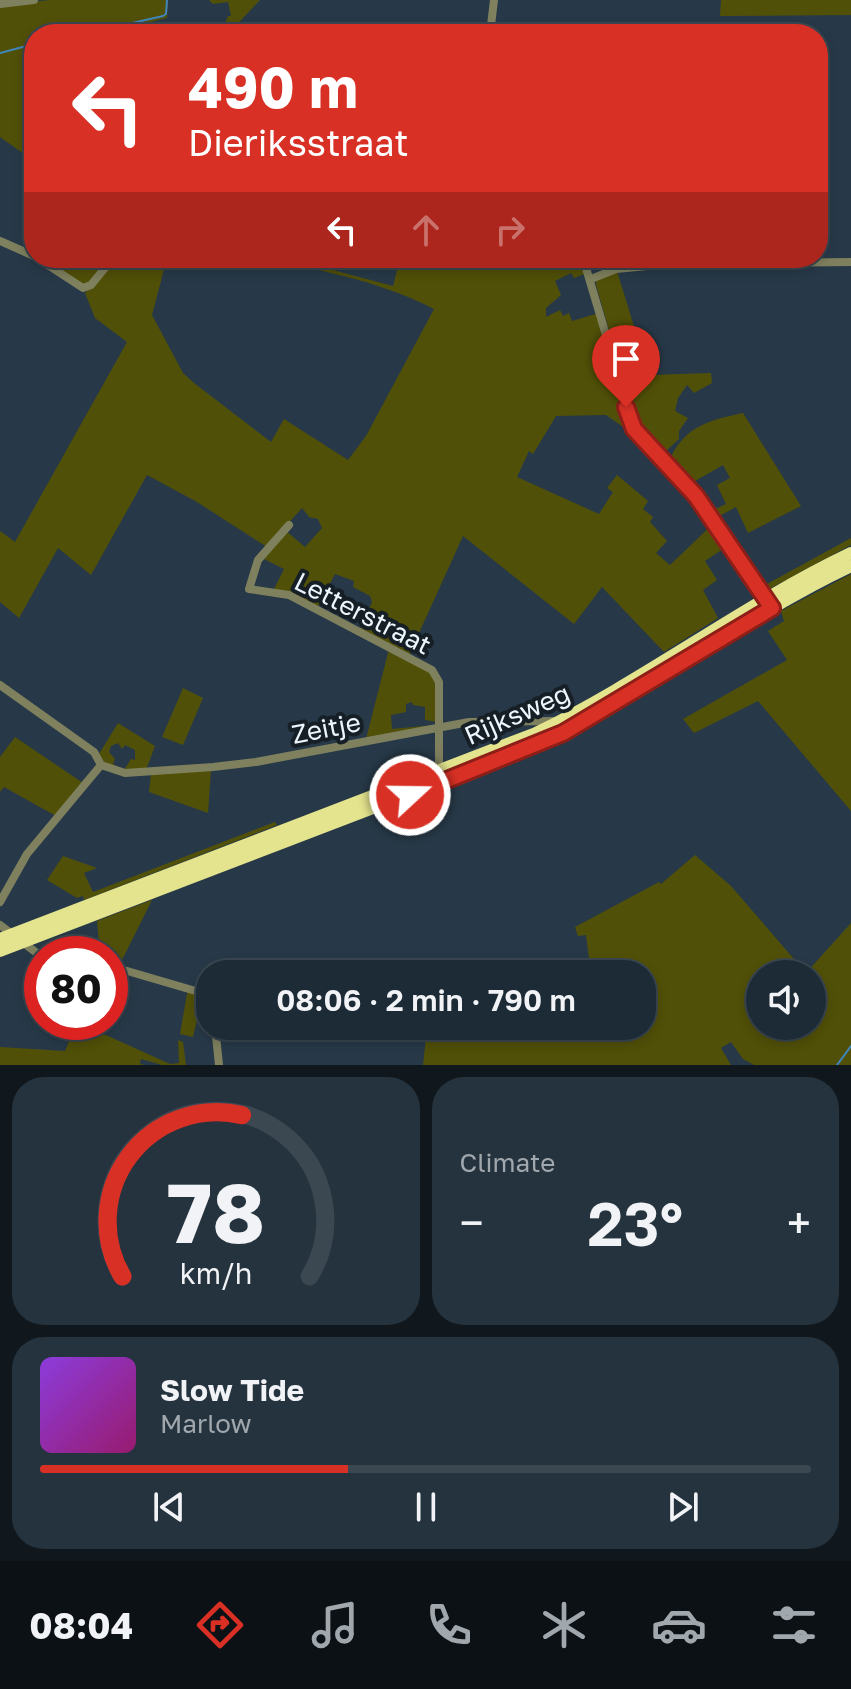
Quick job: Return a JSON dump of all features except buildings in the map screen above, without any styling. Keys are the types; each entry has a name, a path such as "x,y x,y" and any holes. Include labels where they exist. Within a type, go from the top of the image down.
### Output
{"highway":[{"name":"Rijksweg","path":"6,936 439,772 560,722 851,553"},
{"name":"Rijksweg","path":"40,936 540,744 616,703 769,603 851,566"},
{"name":"Rijksweg","path":"0,951 24,942"}],"street":[{"path":"0,4 34,0"},
{"path":"491,24 494,0"},
{"path":"0,241 24,252"},
{"path":"828,262 851,262"},
{"path":"53,268 83,288 91,285 105,268"},
{"path":"587,268 634,429 696,496 769,603"},
{"path":"591,279 626,268"},
{"name":"Letterstraat","path":"289,525 258,560 249,589 289,595 428,667 439,682 439,772"},
{"path":"0,685 94,752 101,765 27,854 0,902"},
{"name":"Zeitje","path":"101,765 125,773 213,767 295,756 469,722 560,722"},
{"path":"0,925 6,936 24,942"},
{"path":"128,971 196,990"},
{"path":"216,1040 219,1065"}],"shaded area":[{"path":"50,0 168,0 167,18 142,24 24,24 24,154 0,137 0,5"},
{"path":"209,0 260,0 237,24 225,24 231,16 228,2 213,4"},
{"path":"721,0 851,0 851,15 720,16"},
{"path":"58,268 102,268 85,286"},
{"path":"107,268 164,268 152,315 183,373 271,442 284,419 348,460 366,436 434,309 390,290 308,268 325,268 393,286 398,268 585,268 587,273 574,278 571,273 555,281 561,295 546,308 546,317 560,310 563,316 569,313 572,321 599,313 633,434 606,415 556,416 533,454 529,451 517,477 599,514 613,492 607,488 617,475 648,501 643,509 653,517 650,522 667,541 656,553 670,565 714,523 729,545 705,561 717,580 703,590 718,618 664,652 602,587 574,624 463,536 409,655 360,630 372,602 370,596 353,587 354,581 335,574 317,608 274,589 284,569 262,558 286,531 305,547 322,528 318,519 309,517 302,508 267,547 197,502 147,475 91,575 58,548 19,618 0,602 0,531 15,542 127,342 95,318 85,293"},
{"path":"617,271 649,375 711,373 712,383 694,393 687,385 678,398 675,411 688,418 679,431 679,439 664,453 638,430 596,285 596,281"},
{"path":"743,413 801,506 748,533 736,507 716,518 703,500 708,496 715,509 726,504 717,485 730,478 723,465 690,484 670,459 683,439 700,426"},
{"path":"851,538 851,545 771,588 760,585 767,584"},
{"path":"851,574 851,811 758,701 694,733 683,719 787,660 768,631 784,621 781,611"},
{"path":"389,649 431,674 437,691 437,722 425,720 425,707 413,705 412,702 406,704 406,712 391,715 392,729 434,725 366,739"},
{"path":"183,688 203,698 183,745 162,737"},
{"path":"118,723 155,746 146,770 124,770 131,759 135,760 135,750 125,745 122,749 118,743 111,746 109,752 115,759 113,764 119,768 107,767 99,754"},
{"path":"15,737 83,783 56,816 4,787 0,792 0,757"},
{"path":"211,770 208,813 149,792 151,774"},
{"path":"275,822 277,825 84,900 83,896 77,898 47,880 63,856 97,868 84,873 93,892"},
{"path":"695,855 731,886 795,960 746,960 746,1040 826,1040 826,960 818,960 851,923 851,1065 754,1065 743,1059 731,1042 721,1048 731,1065 423,1065 426,1040 656,1040 656,960 589,960 586,935 578,936 575,927 659,882 661,884"},
{"path":"152,900 128,948 128,936 98,936 97,921"},
{"path":"188,988 196,993 196,1024 193,1037 180,1034"},
{"path":"70,1040 117,1040 170,1064 179,1063 178,1040 183,1042 186,1065 162,1065 141,1059 140,1064 145,1065 0,1065 0,1047 65,1051"}],"waterway":[{"path":"128,24 163,16 166,14 167,0"},
{"path":"0,53 24,47"},
{"path":"837,1065 851,1046"}],"route":[{"path":"410,795 563,733 772,608 696,496 634,429 626,407"}]}
